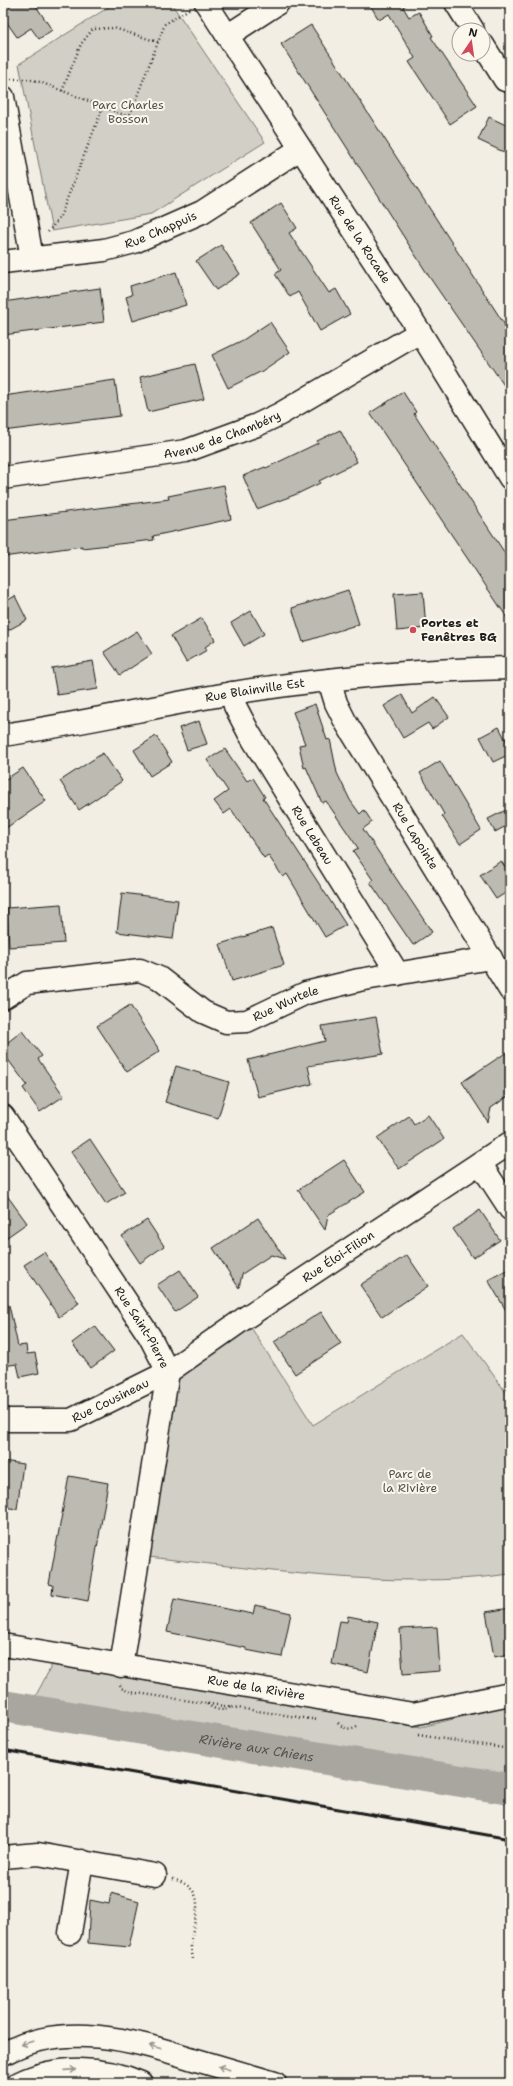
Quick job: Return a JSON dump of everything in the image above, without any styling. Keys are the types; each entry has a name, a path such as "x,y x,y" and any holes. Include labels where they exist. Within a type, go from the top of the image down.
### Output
{"main road":[{"path":"227,36 278,3"},
{"path":"456,3 468,22"},
{"name":"Rue de la Rocade","path":"198,5 227,36 420,332 510,478"},
{"path":"491,57 506,80 510,81"},
{"path":"6,88 30,250"},
{"name":"Rue Chappuis","path":"3,262 30,250 104,250 134,242 202,212 300,149"},
{"name":"Avenue de Chambéry","path":"3,478 186,451 257,425 280,414 420,332"},
{"name":"Rue Blainville Est","path":"3,735 91,721 232,693 329,680 404,672 510,668"},
{"name":"Rue Lapointe","path":"329,680 336,704 345,721 510,990"},
{"name":"Rue Lebeau","path":"232,693 235,706 249,733 398,974"},
{"name":"Rue Wurtele","path":"3,998 27,983 140,970 159,978 203,1012 226,1022 247,1021 306,994 359,980 491,958"},
{"name":"Rue Saint-Pierre","path":"3,1116 150,1337 168,1372 121,1666"},
{"name":"Rue Éloi-Filion","path":"168,1372 245,1318 510,1143"},
{"path":"480,1163 510,1209"},
{"name":"Rue Cousineau","path":"3,1420 71,1420 168,1372"},
{"name":"Rue de la Rivière","path":"3,1645 413,1714 510,1694"},
{"path":"3,1857 38,1854 155,1875"},
{"path":"70,1933 82,1861"},
{"path":"3,2054 30,2042 50,2038 98,2036 137,2042 275,2083"},
{"path":"19,2083 44,2074 80,2070 115,2074 141,2083"}],"path":[{"path":"6,88 27,79 103,106 129,117 165,24 198,5"},
{"path":"62,91 81,44 93,29 114,28 158,42"},
{"path":"30,250 60,217 103,106"},
{"path":"204,1703 214,1709 225,1710 232,1707"},
{"path":"338,1723 343,1728 351,1729 356,1726"},
{"path":"155,1875 184,1884 190,1888 198,1904 191,1946 193,1961"}],"green space":[{"name":"Parc Charles Bosson","path":"115,3 171,3 265,142 151,214 52,231 19,64"},
{"name":"Parc de la Rivière","path":"245,1318 313,1425 463,1333 510,1398 510,1574 465,1579 372,1579 324,1576 138,1556 168,1372"},
{"path":"52,1665 421,1727 510,1705 510,1784 27,1712"}],"building":[{"path":"3,3 34,3 52,30 39,39 31,28 17,37 3,17"},
{"path":"369,3 409,3 403,7 409,17 419,12 433,36 431,37 477,106 450,124 409,62 415,58 389,14 379,20"},
{"path":"311,25 510,333 510,394 430,278 281,44"},
{"path":"489,117 510,127 510,155 478,140"},
{"path":"281,203 297,228 289,233 329,293 336,289 350,314 320,331 298,292 290,297 275,274 281,270 251,223"},
{"path":"221,245 240,274 216,290 196,261"},
{"path":"176,272 186,305 133,321 126,297 132,295 130,286"},
{"path":"100,288 104,322 3,335 3,302"},
{"path":"270,322 290,352 262,371 228,388 212,355 243,340"},
{"path":"195,364 204,399 148,412 140,377"},
{"path":"115,380 120,416 3,431 3,396"},
{"path":"403,392 416,412 414,414 510,561 510,622 370,413"},
{"path":"340,430 357,462 297,494 257,509 243,476 265,467 266,468 318,443 317,441"},
{"path":"224,485 231,519 153,536 154,540 82,548 82,546 3,557 3,520 169,499 168,496"},
{"path":"348,590 359,624 303,642 292,608"},
{"path":"423,592 426,628 397,631 394,594"},
{"path":"15,596 27,620 3,633 3,603"},
{"path":"251,611 264,634 244,646 231,623"},
{"path":"202,618 215,640 205,647 207,650 186,662 171,636"},
{"path":"137,631 152,654 120,675 104,652"},
{"path":"93,661 98,689 57,695 52,668"},
{"path":"402,695 412,713 435,697 449,717 432,729 428,723 403,738 384,706"},
{"path":"315,704 327,740 330,739 337,773 350,800 360,814 364,810 372,822 363,829 432,932 413,945 370,882 373,880 353,851 358,848 326,801 322,803 306,767 304,768 299,745 305,744 293,712"},
{"path":"199,721 207,744 187,750 179,728"},
{"path":"499,727 510,748 510,754 493,762 480,737"},
{"path":"156,736 172,762 150,776 134,750"},
{"path":"225,749 247,781 253,778 265,797 263,798 346,925 325,937 287,874 283,877 268,855 264,858 231,809 224,814 214,801 228,791 207,760"},
{"path":"103,753 122,781 79,810 60,781"},
{"path":"440,761 481,830 460,844 442,816 444,814 420,773"},
{"path":"23,768 46,801 3,830 3,781"},
{"path":"510,808 510,824 495,832 488,819"},
{"path":"501,861 510,874 510,890 496,899 480,875"},
{"path":"122,893 178,900 173,939 117,932"},
{"path":"61,904 64,943 9,947 7,908"},
{"path":"272,928 284,965 232,981 220,944"},
{"path":"130,1005 160,1051 127,1072 97,1026"},
{"path":"376,1017 383,1054 308,1066 312,1084 258,1097 248,1060 325,1041 322,1026"},
{"path":"22,1031 42,1056 38,1059 64,1096 40,1112 23,1088 27,1085 3,1053 3,1046"},
{"path":"510,1050 510,1095 491,1108 488,1122 462,1082"},
{"path":"176,1066 229,1082 218,1118 165,1102"},
{"path":"428,1115 444,1139 399,1169 377,1138 409,1116 414,1124"},
{"path":"90,1139 125,1192 106,1204 71,1152"},
{"path":"344,1160 365,1192 328,1215 325,1230 298,1190"},
{"path":"3,1190 27,1223 3,1240"},
{"path":"480,1210 500,1240 473,1258 453,1229"},
{"path":"258,1218 285,1259 271,1255 242,1274 239,1288 213,1248"},
{"path":"147,1220 164,1246 140,1263 122,1236"},
{"path":"44,1252 79,1303 59,1317 24,1265"},
{"path":"407,1255 428,1286 382,1317 360,1285"},
{"path":"510,1268 510,1317 488,1280"},
{"path":"180,1270 198,1297 175,1312 157,1285"},
{"path":"9,1305 18,1346 26,1345 27,1354 35,1353 39,1373 20,1377 17,1364 3,1366 3,1306"},
{"path":"321,1312 341,1344 295,1374 274,1342"},
{"path":"95,1326 114,1351 91,1368 72,1343"},
{"path":"3,1461 23,1464 17,1509 3,1507"},
{"path":"69,1476 108,1483 88,1601 52,1594 53,1585 49,1584"},
{"path":"174,1599 253,1614 255,1605 291,1613 282,1657 167,1632"},
{"path":"510,1608 510,1654 494,1657 486,1612"},
{"path":"348,1616 378,1622 368,1672 332,1664 340,1621 347,1622"},
{"path":"437,1627 440,1671 403,1674 400,1629"},
{"path":"111,1893 139,1901 129,1947 88,1943 90,1900 109,1904"}],"waterway":[{"name":"Rivière aux Chiens","path":"3,1706 510,1789"}],"railway":[{"path":"3,1750 510,1839"}],"place":[{"name":"Portes et Fenêtres BG","path":"413,630"}]}
